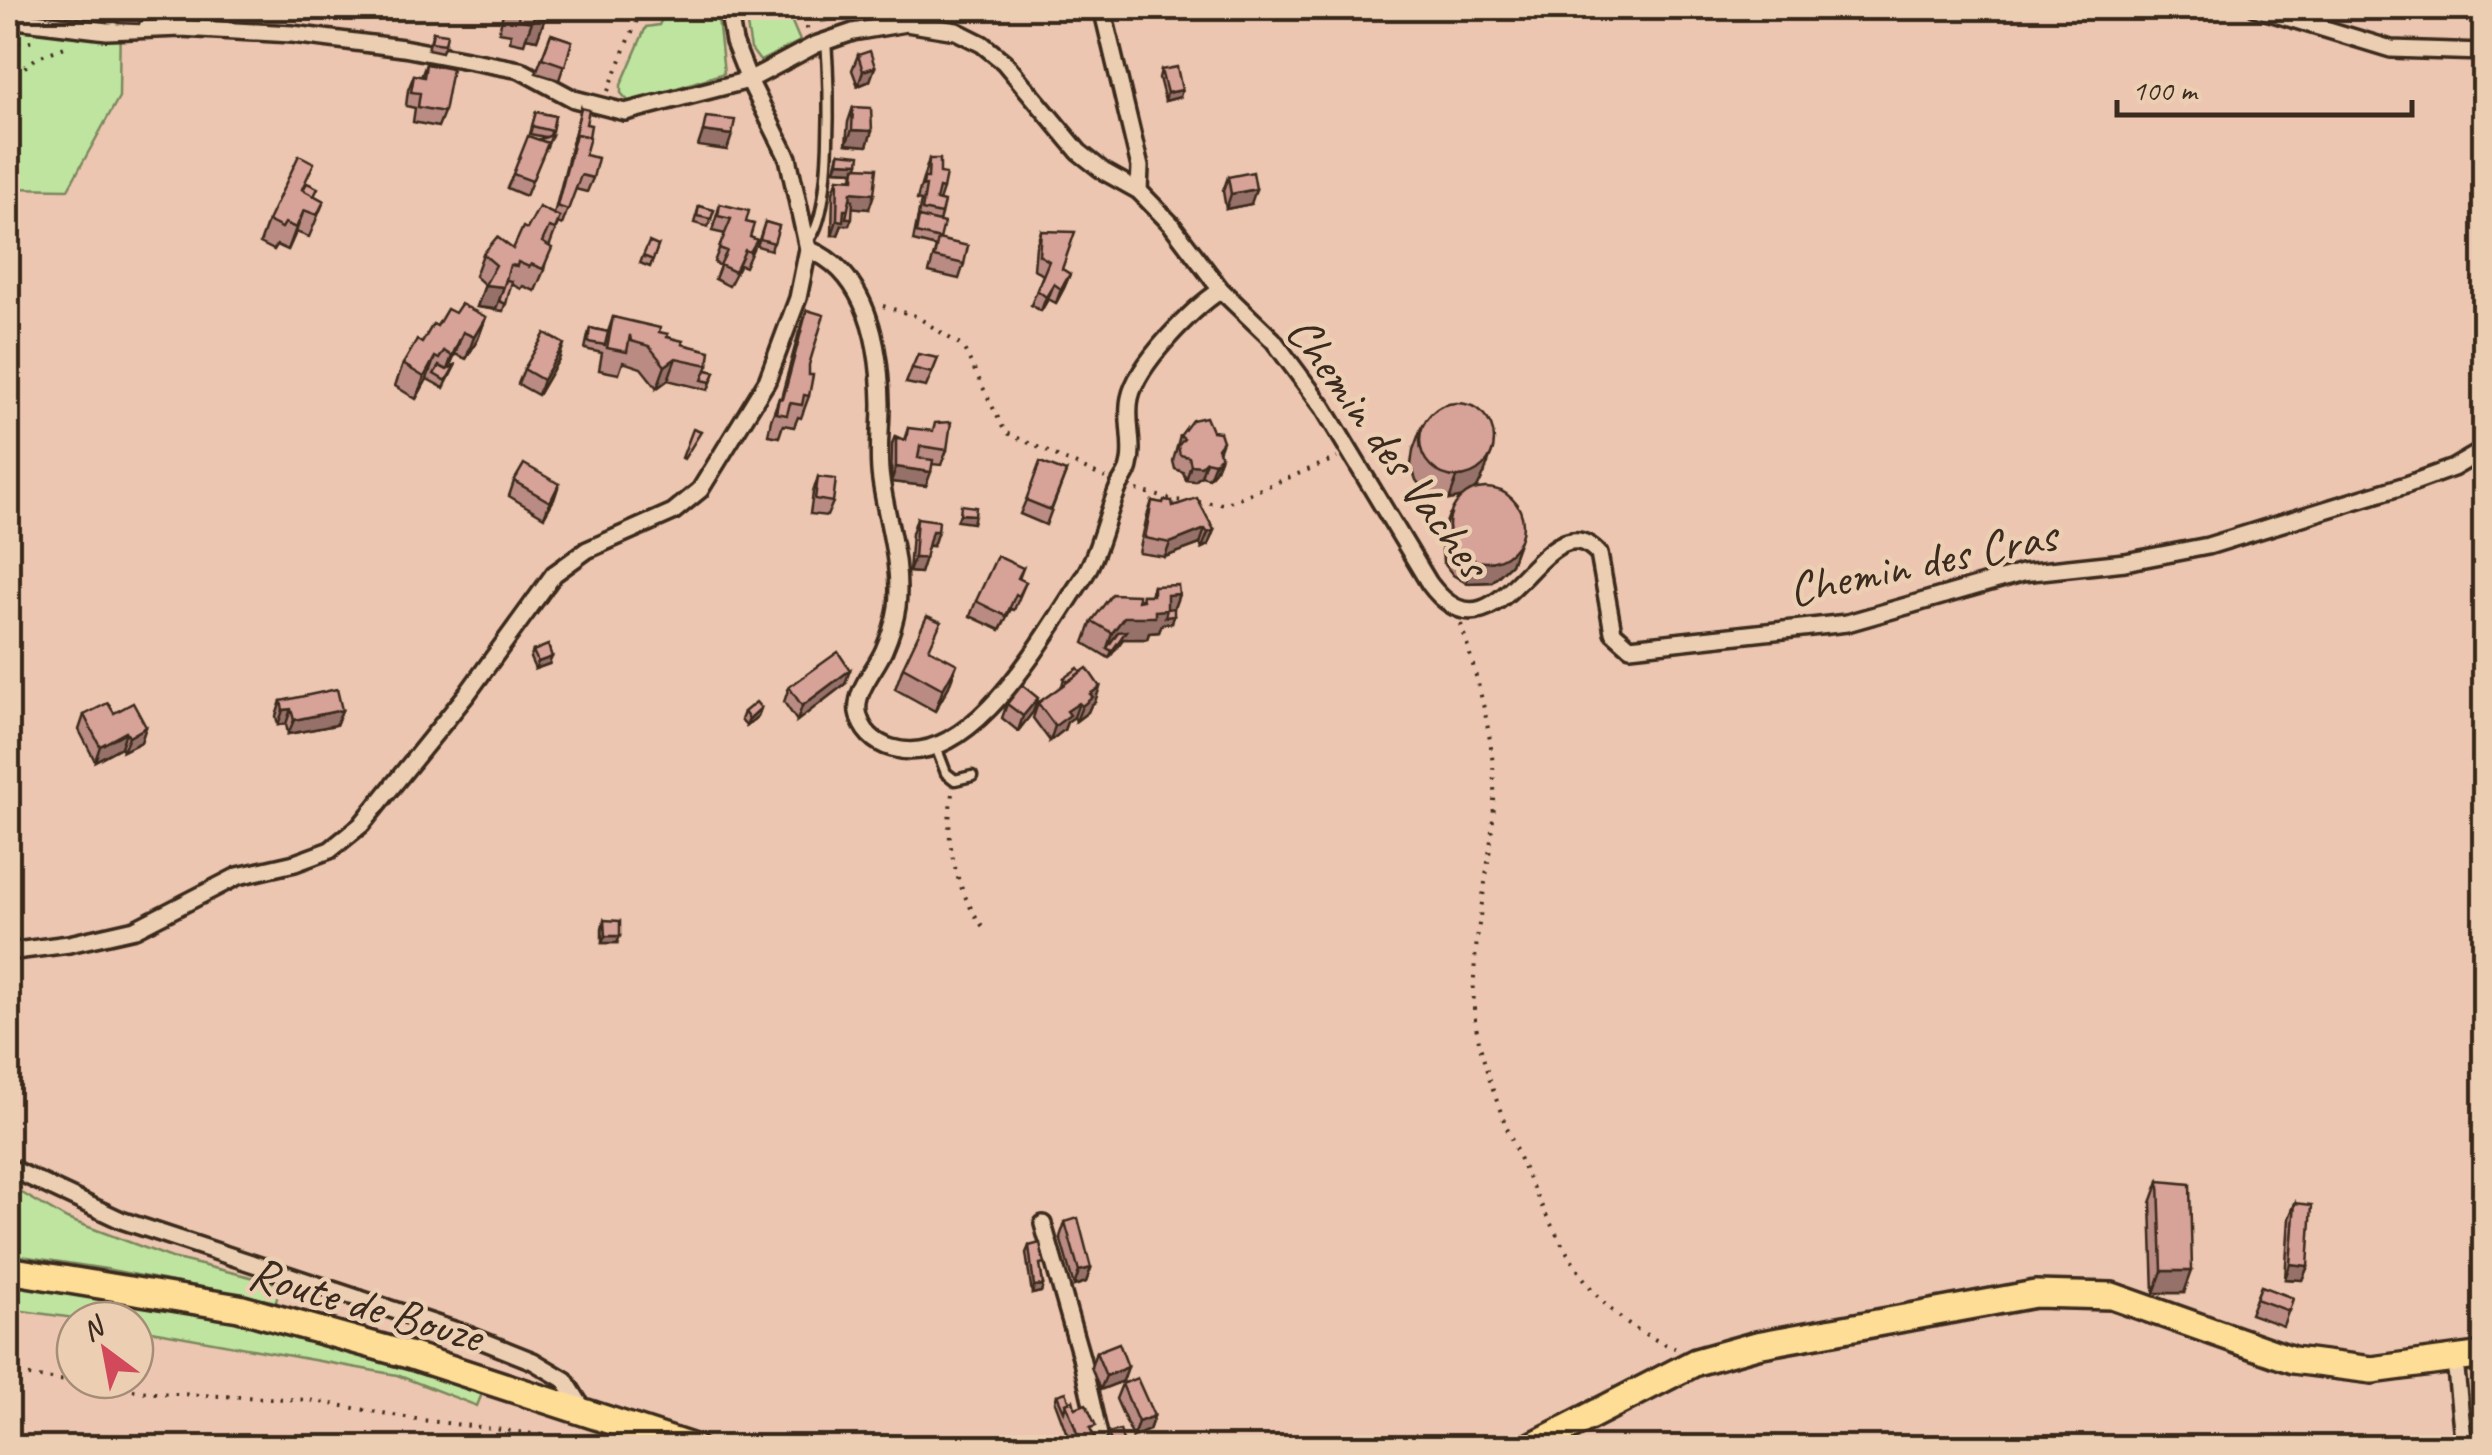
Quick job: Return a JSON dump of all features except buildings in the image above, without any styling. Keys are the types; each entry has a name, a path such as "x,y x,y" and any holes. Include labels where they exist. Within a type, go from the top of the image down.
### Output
{"main road":[{"name":"Route de Bouze","path":"8,1270 238,1308 412,1356 694,1448"},
{"path":"1528,1448 1696,1362 1757,1345 2035,1294 2112,1296 2293,1360 2372,1370 2484,1355"}],"street":[{"path":"8,952 136,929 238,876 330,850 360,825 467,694 554,574 571,559 658,520 700,490 767,381 798,298 807,246 788,158 748,80 734,42 728,8"},
{"path":"1102,8 1140,167 1138,191"},
{"path":"2256,8 2391,49 2484,52"},
{"name":"Chemin des Vaches","path":"8,19 108,32 181,28 292,34 403,48 520,70 574,99 626,112 748,80 820,42 906,23 940,26 969,36 1004,62 1079,152 1138,191 1171,224 1221,290 1273,340 1351,451 1430,584 1443,600 1461,610"},
{"path":"807,246 840,271 863,304 876,354 881,405 878,454 896,556 898,592 889,639 862,692 858,714 866,731 882,745 903,751 936,748 976,720 1010,683 1087,572 1130,466 1129,401 1136,379 1166,340 1221,290"},
{"name":"Chemin des Cras","path":"1461,610 1479,610 1495,603 1554,548 1572,540 1587,543 1599,554 1613,632 1630,647 1847,622 2022,572 2125,562 2208,546 2406,485 2453,468 2484,450"},
{"path":"8,1166 121,1220 462,1333 534,1361 565,1380 586,1414"},
{"path":"1043,1224 1102,1448"},
{"path":"2456,1360 2464,1448"}],"lane":[{"path":"807,246 817,232 828,158 820,42"},
{"path":"936,748 946,773 955,780 972,776"}],"path":[{"path":"603,104 642,8"},
{"path":"796,8 820,42"},
{"path":"8,80 38,57 73,44"},
{"path":"863,304 916,316 962,347 1005,432 1120,485 1173,500 1224,504 1351,451"},
{"name":"Chemin des Vaches","path":"1461,610 1460,623 1488,720 1494,788 1487,882 1473,982 1476,1037 1486,1070 1514,1144 1558,1234 1595,1293 1627,1322 1696,1362"},
{"path":"955,780 950,801 952,852 966,902 988,932"},
{"path":"8,1373 155,1392 308,1400 422,1420 600,1442"}],"green space":[{"path":"8,8 120,8 119,97 68,189 8,188"},
{"path":"667,8 717,8 724,73 630,103 621,93 621,85 646,27 659,25"},
{"path":"744,8 786,8 800,41 760,61 751,49"},
{"path":"813,8 946,8 930,14 880,12 822,22"},
{"path":"8,1185 67,1219 172,1258 280,1284 276,1302 8,1254"},
{"path":"8,1283 114,1300 55,1300 55,1315 8,1309"},
{"path":"155,1307 308,1337 426,1370 483,1391 477,1406 397,1375 155,1332"}]}
